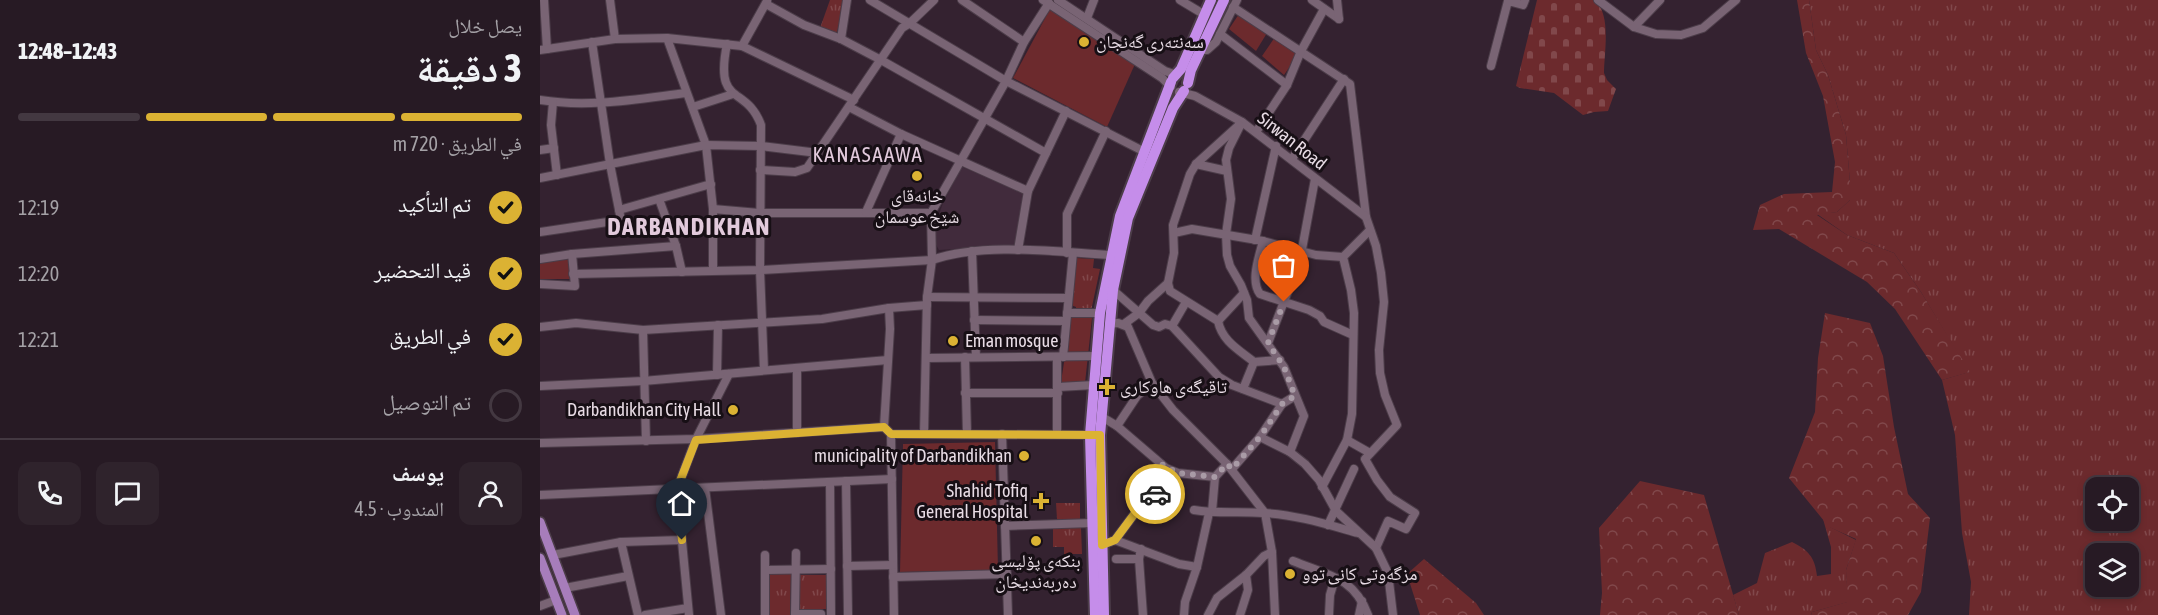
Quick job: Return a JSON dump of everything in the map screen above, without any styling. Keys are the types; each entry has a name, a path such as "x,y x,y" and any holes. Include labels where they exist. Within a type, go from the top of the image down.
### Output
{"highway":[{"path":"1095,615 1092,523 1095,435 1102,417 1113,290 1128,218 1173,108 1181,69 1211,0"},
{"path":"1104,615 1094,385 1100,313 1111,255 1120,216 1143,151 1178,84 1191,69 1231,2"}],"main road":[{"path":"540,522 576,615"},
{"path":"540,559 562,615"}],"street":[{"path":"544,0 544,50 615,39 667,38 742,45 901,134 1028,191"},
{"path":"610,0 615,39"},
{"path":"841,39 847,0"},
{"path":"870,0 1006,81 1143,151"},
{"path":"760,170 804,170 818,153 902,28 934,0"},
{"path":"962,0 1024,42"},
{"path":"1058,0 1165,71 1178,84"},
{"path":"1087,18 1094,0"},
{"path":"1180,0 1205,15"},
{"path":"1312,0 1339,19 1337,0"},
{"path":"1491,66 1508,1 1523,5 1525,0"},
{"path":"1598,0 1634,27 1656,34 1681,35 1703,28 1736,0"},
{"path":"1634,27 1660,0"},
{"path":"742,45 767,2 804,25 841,39 881,60 1046,153"},
{"path":"924,434 927,301 932,260 931,213 986,118 1046,2 1178,84"},
{"path":"1202,50 1207,50 1213,45 1220,34 1231,2 1350,84 1366,217 1381,273 1384,302 1379,350 1380,373 1385,395 1397,425 1365,459 1390,497 1415,513 1406,529 1388,521 1376,548"},
{"path":"1256,132 1287,85 1324,9"},
{"path":"1220,34 1287,85"},
{"path":"667,38 706,145 713,209 713,270"},
{"path":"540,232 621,220 610,164 592,42"},
{"path":"727,44 723,72 726,86 751,108 761,125 759,213 764,370"},
{"path":"1292,159 1344,79"},
{"name":"Sirwan Road","path":"1178,84 1242,122 1276,146 1366,217"},
{"path":"540,100 565,105 686,93"},
{"path":"693,107 733,94"},
{"path":"553,102 551,124 557,175"},
{"path":"1018,250 1028,191 1066,111"},
{"path":"1242,122 1196,164 1190,174 1173,225 1174,253 1168,283 1170,291 1218,321 1221,332 1230,343 1254,362 1280,360"},
{"path":"1242,122 1228,148 1227,171 1231,199 1226,234 1227,255 1244,293 1249,318 1280,360 1304,416 1290,452"},
{"path":"540,126 551,124"},
{"path":"1057,434 1060,357 1068,298 1070,253 1067,214 1106,131"},
{"path":"866,212 901,134"},
{"path":"540,178 706,145 761,146 818,153"},
{"path":"1276,146 1259,241 1256,289 1260,294 1315,313 1324,322 1353,335"},
{"path":"540,150 554,148"},
{"path":"1196,164 1227,171"},
{"path":"1268,343 1300,260 1316,179"},
{"path":"619,210 711,184"},
{"path":"659,199 676,246 682,272"},
{"path":"713,209 759,213 931,213"},
{"path":"1174,233 1192,229 1226,234 1316,255 1342,256 1370,230"},
{"path":"540,259 572,254 676,246"},
{"path":"573,274 760,270 932,260 944,255 972,251 1018,250 1111,255"},
{"path":"972,251 976,357"},
{"path":"540,284 574,286 572,254"},
{"path":"1322,487 1347,440 1354,390 1352,290 1342,256"},
{"path":"1109,324 1124,324 1139,313 1168,283"},
{"path":"1113,290 1152,325 1172,326 1219,377 1282,404"},
{"path":"1218,321 1244,293"},
{"path":"540,327 576,323 643,330 822,318 927,301 975,297 1068,298"},
{"path":"1172,326 1186,302"},
{"path":"889,308 884,427 891,434 1095,435"},
{"path":"974,320 1067,317 1100,313"},
{"path":"1124,324 1128,327 1152,384 1173,410 1230,466 1265,513 1272,552 1275,615"},
{"path":"717,375 718,325"},
{"path":"643,330 646,441"},
{"path":"927,358 1096,356"},
{"path":"964,357 967,434"},
{"path":"540,386 643,381 888,360"},
{"path":"1243,389 1254,362"},
{"path":"797,368 797,433"},
{"path":"645,615 689,611 677,489 696,440 729,374"},
{"path":"1117,426 1137,396 1152,384"},
{"path":"965,393 1058,390 1094,385"},
{"path":"1102,417 1117,426 1161,464 1178,473 1215,477 1260,437 1282,404 1295,396"},
{"path":"540,443 696,440 884,427"},
{"path":"891,434 894,615"},
{"path":"1002,434 1008,615"},
{"path":"1260,437 1290,452 1314,473 1336,511 1376,548 1388,573 1393,615"},
{"path":"1347,440 1370,453"},
{"path":"1102,545 1115,540 1138,509 1152,498 1157,491 1161,464"},
{"path":"1328,525 1354,469"},
{"path":"1184,615 1185,602 1197,567 1211,512 1215,477"},
{"path":"540,495 891,479"},
{"path":"846,481 848,615"},
{"path":"830,482 831,615"},
{"path":"705,488 721,615"},
{"path":"1194,510 1265,513 1359,533"},
{"path":"831,522 846,522"},
{"path":"1005,526 1092,523"},
{"path":"552,555 621,542 682,540"},
{"path":"1115,540 1179,564 1197,567"},
{"path":"621,542 638,615"},
{"path":"1141,549 1139,559 1143,615"},
{"path":"1208,615 1217,598 1246,575 1264,556 1272,552"},
{"path":"796,553 795,614 821,614"},
{"path":"765,555 765,615"},
{"path":"1116,559 1139,559"},
{"path":"1293,561 1346,581 1362,601 1368,615"},
{"path":"765,570 847,564 893,566"},
{"path":"893,577 1007,573"},
{"path":"1240,615 1248,590 1246,575"},
{"path":"565,588 628,576"},
{"path":"1329,615 1330,595 1335,578"},
{"path":"540,606 556,600"},
{"path":"1359,615 1362,601"}],"shaded area":[{"path":"962,167 1023,192 1016,245 939,250 935,243 937,220 943,203"}],"green space":[{"path":"830,0 843,0 842,16 836,34 820,28"},
{"path":"1537,0 1594,0 1600,6 1605,24 1604,73 1616,89 1608,111 1583,115 1554,93 1516,86"},
{"path":"1797,0 1809,0 1816,50 1828,75 1846,135 1850,200 1837,212 1817,215 1847,235 1894,253 1970,372 1942,380 1895,309 1867,282 1779,229 1753,230 1760,205 1784,194 1832,192 1835,162 1823,96 1806,53"},
{"path":"1809,0 2158,0 2158,615 1969,615 1971,582 1962,533 1955,435 1942,380 1969,372 1921,292 1894,253 1847,235 1817,214 1837,212 1850,200 1846,135 1828,75 1816,50"},
{"path":"1050,9 1135,64 1107,127 1013,78"},
{"path":"1239,14 1267,33 1256,51 1229,29"},
{"path":"1275,37 1299,53 1284,75 1262,56"},
{"path":"569,258 571,279 540,279 540,263"},
{"path":"1075,258 1094,259 1093,268 1100,269 1091,311 1076,310 1076,307 1071,305"},
{"path":"1825,313 1870,323 1883,356 1894,427 1908,494 1930,518 1921,592 1908,615 1811,615 1812,612 1847,602 1846,570 1856,539 1829,527 1789,478 1815,412 1818,358"},
{"path":"1071,317 1092,318 1085,383 1061,382"},
{"path":"995,442 998,570 900,572 903,444"},
{"path":"1640,481 1704,495 1739,615 1600,615 1602,593 1599,528"},
{"path":"1056,503 1080,503 1080,519 1057,519"},
{"path":"1823,519 1830,527 1856,540 1846,570 1848,602 1812,612 1811,615 1739,615 1733,595 1757,583 1765,553 1792,542 1810,555 1817,576 1831,574 1831,547"},
{"path":"1053,528 1081,528 1082,554 1064,554 1064,547 1053,547"},
{"path":"1424,559 1476,603 1484,615 1420,615 1407,574"},
{"path":"768,571 791,572 790,615 767,615"},
{"path":"800,575 827,575 826,609 799,609"}],"way so far":[{"path":"1155,494 1161,464 1178,473 1215,477 1227,464 1232,469 1260,437 1282,404 1295,396 1284,367 1268,343 1284,302"}],"place":[{"name":"سەنتەری گەنجان","path":"1084,42"},
{"name":"خانەقای شێخ عوسمان","path":"917,176"},
{"name":"Eman mosque","path":"953,341"},
{"name":"تاقیگەی هاوکاری","path":"1107,387"},
{"name":"Darbandikhan City Hall","path":"733,410"},
{"name":"municipality of Darbandikhan","path":"1024,456"},
{"name":"Shahid Tofiq General Hospital","path":"1041,501"},
{"name":"بنکەی پۆلیسی دەربەندیخان","path":"1036,541"},
{"name":"مزگەوتی کانی توو","path":"1290,574"}],"district":[{"name":"KANASAAWA","path":"868,155"},
{"name":"DARBANDIKHAN","path":"689,227"}],"route":[{"path":"682,540 677,489 696,440 884,427 891,434 1100,435 1102,545 1115,540 1138,509 1155,494"}]}
